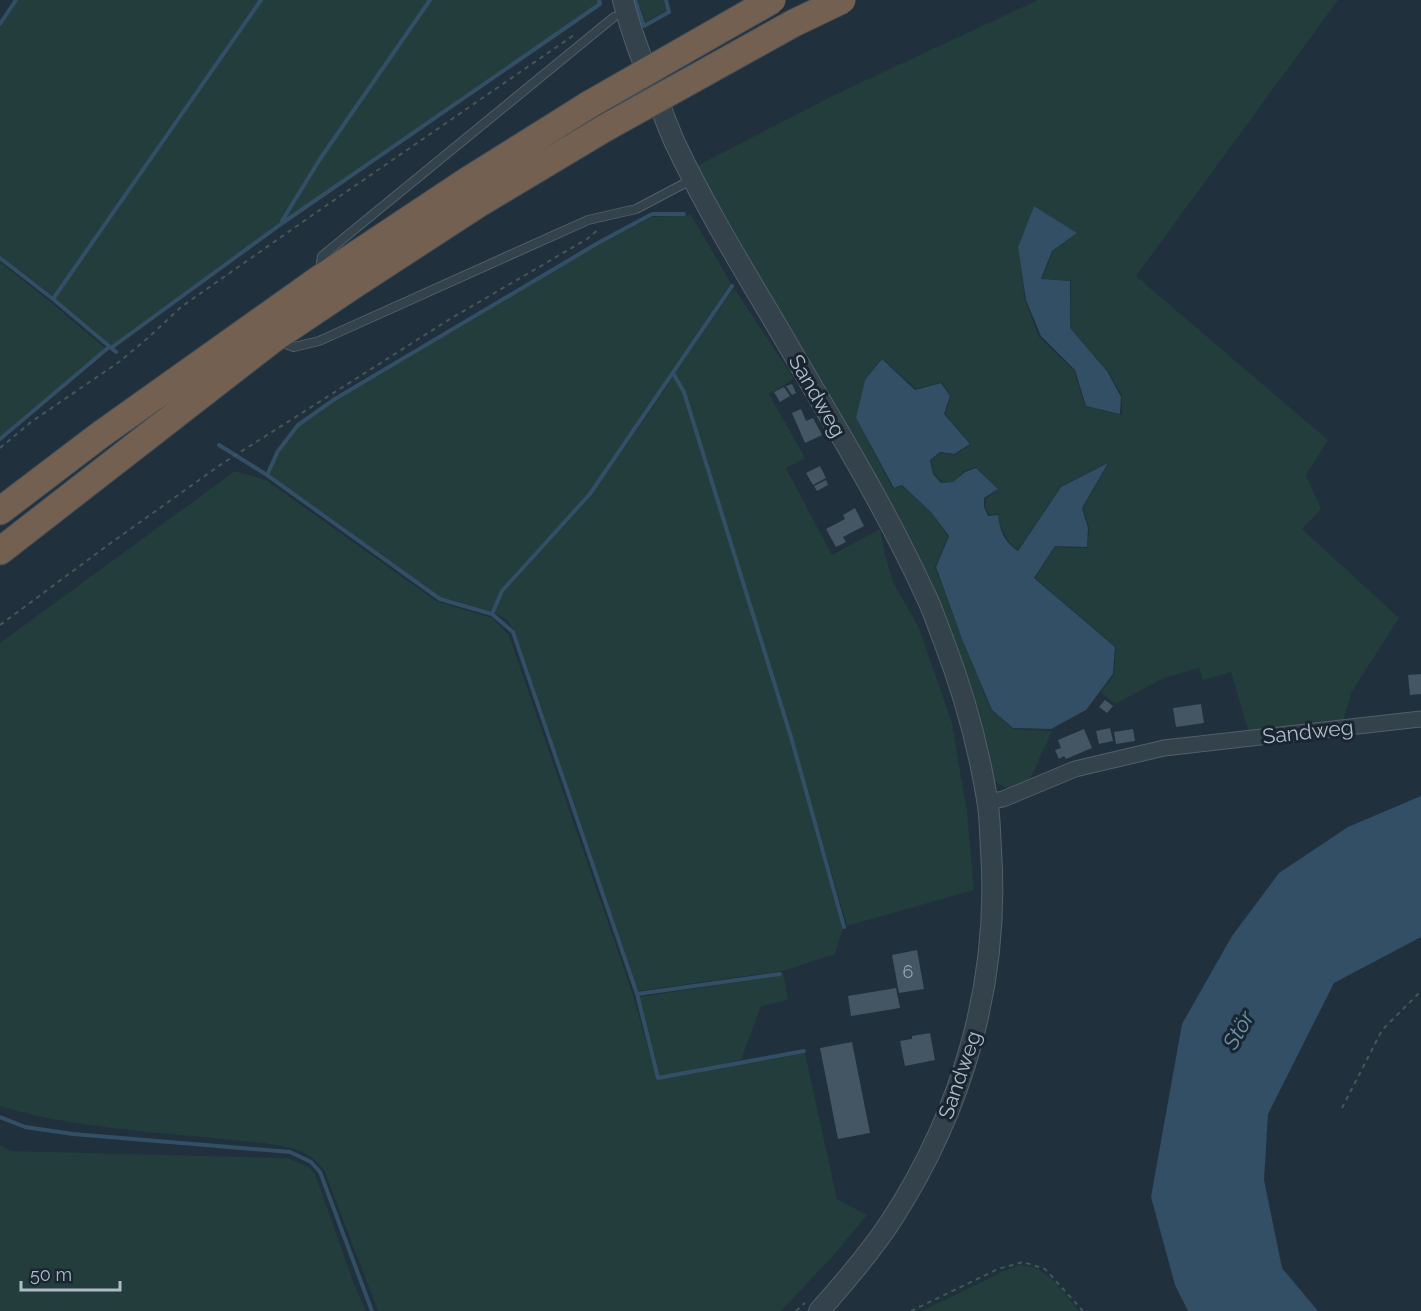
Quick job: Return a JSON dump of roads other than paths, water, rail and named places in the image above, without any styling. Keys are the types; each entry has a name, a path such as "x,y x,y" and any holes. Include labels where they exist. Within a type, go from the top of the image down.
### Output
{"highway":[{"path":"0,511 100,435 318,280 467,181 591,104 772,0"},
{"path":"0,551 273,339 352,286 478,204 605,128 794,23 842,0"}],"street":[{"name":"Sandweg","path":"619,8 673,139 693,179 881,506 925,594 957,676 972,729 988,802 993,909 988,963 978,1022 965,1069 942,1128 901,1204 867,1254 812,1307"},
{"name":"Sandweg","path":"988,802 1003,799 1075,769 1164,748 1421,719"}],"lane":[{"path":"318,280 322,256 619,8"},
{"path":"273,339 294,347 319,341 588,220 636,209 693,179"}],"water":[{"path":"1034,206 1077,233 1052,251 1041,279 1070,281 1070,328 1107,371 1121,397 1120,414 1086,406 1075,370 1041,336 1026,300 1018,247"},
{"path":"882,359 915,390 941,383 950,396 944,414 970,444 954,454 940,452 930,460 933,474 941,483 953,482 965,472 976,468 998,489 984,498 984,507 988,516 998,515 1004,536 1009,544 1018,551 1061,487 1108,463 1082,508 1088,528 1087,547 1055,546 1034,578 1115,647 1113,674 1086,710 1051,729 1013,728 992,710 962,639 936,567 949,536 931,512 902,485 894,488 856,418 865,380"},
{"name":"Stör","path":"1421,796 1421,937 1334,983 1268,1114 1264,1180 1282,1268 1318,1311 1188,1311 1175,1285 1151,1197 1182,1024 1232,936 1279,873 1348,827"}],"waterway":[{"path":"0,24 16,0"},
{"path":"53,299 261,0"},
{"path":"282,221 320,159 430,0"},
{"path":"111,348 281,224 600,4 599,0"},
{"path":"635,0 644,26 669,12 666,0"},
{"path":"267,475 278,451 298,425 335,399 598,243 652,214 684,214"},
{"path":"0,258 116,352"},
{"path":"492,614 502,591 590,494 732,286"},
{"path":"0,439 109,347"},
{"path":"673,373 684,392 791,737 844,927"},
{"path":"219,445 267,475 440,599 492,614 513,632 637,994 780,974"},
{"path":"637,994 658,1078 804,1051"},
{"path":"0,1117 25,1127 73,1134 290,1152 311,1162 320,1172 372,1311"}]}
